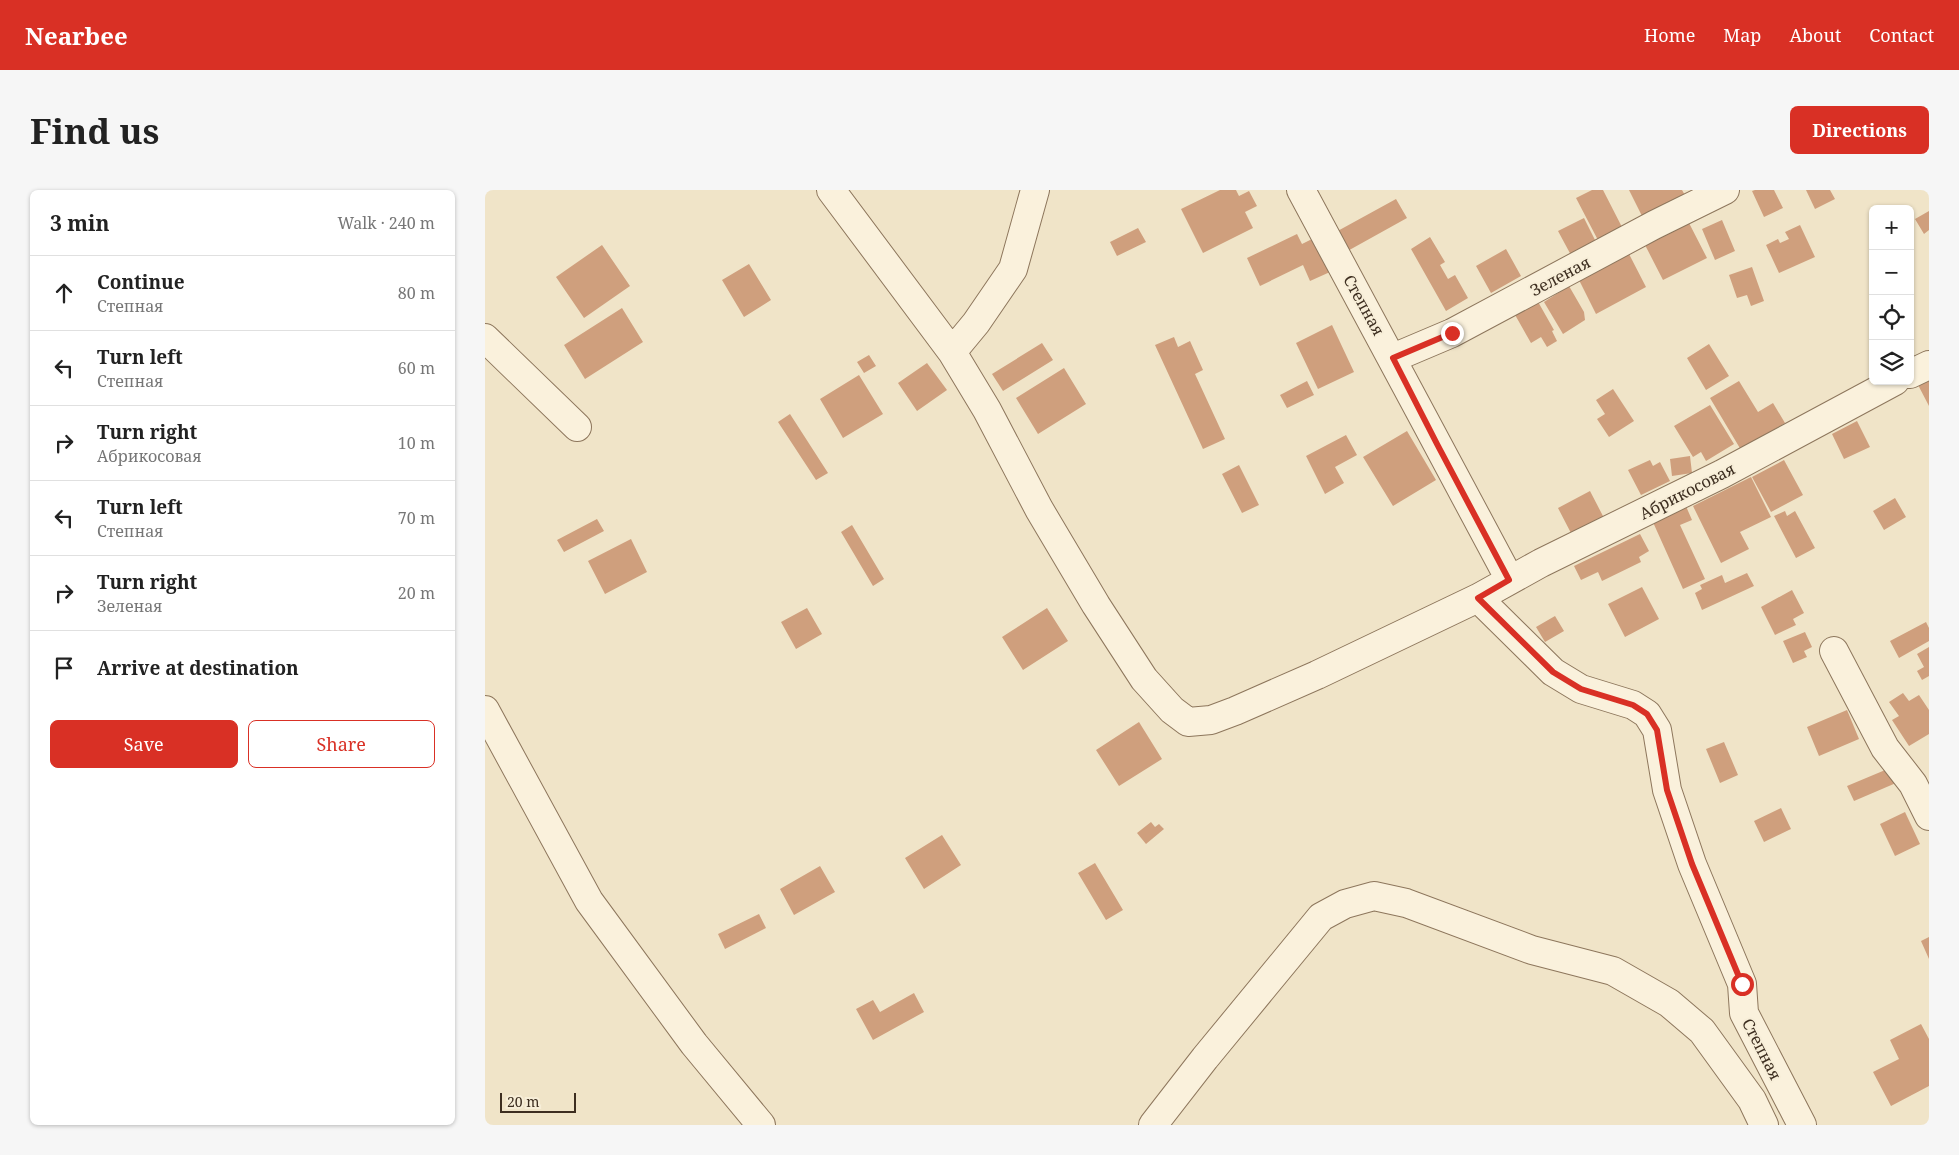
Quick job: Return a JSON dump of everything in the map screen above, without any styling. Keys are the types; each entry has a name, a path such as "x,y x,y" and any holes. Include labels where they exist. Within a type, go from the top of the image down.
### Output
{"street":[{"name":"Абрикосовая","path":"831,190 953,352 987,410 1039,509 1144,679 1171,710 1188,722 1211,720 1235,710 1317,674 1478,598 1509,580 1722,474 1888,385"},
{"path":"953,352 976,323 1013,269 1035,190"},
{"name":"Степная","path":"1301,190 1393,358 1509,580"},
{"name":"Зеленая","path":"1393,358 1452,333 1654,225 1725,190"},
{"path":"485,338 577,427"},
{"path":"1914,372 1929,365"},
{"name":"Степная","path":"1478,598 1553,672 1581,689 1633,705 1647,714 1657,730 1667,790 1692,864 1742,984 1744,1013 1802,1125"},
{"path":"1835,651 1885,748 1921,780 1929,816"},
{"path":"485,710 589,901 694,1044 761,1125"},
{"path":"1153,1125 1205,1058 1321,917 1345,904 1374,896 1405,904 1532,950 1613,971 1669,1003 1702,1031 1752,1100 1764,1125"}],"building":[{"path":"1220,190 1236,190 1239,196 1249,191 1257,206 1245,212 1253,228 1203,253 1181,209"},
{"path":"1592,190 1603,190 1624,231 1600,244 1576,198"},
{"path":"1629,190 1682,190 1686,197 1643,218"},
{"path":"1774,190 1783,208 1764,217 1752,191"},
{"path":"1806,190 1830,190 1835,199 1815,209"},
{"path":"1396,199 1407,218 1344,253 1334,233"},
{"path":"1929,211 1929,230 1924,234 1915,219"},
{"path":"1584,218 1597,244 1572,257 1558,231"},
{"path":"1722,220 1735,251 1715,260 1702,229"},
{"path":"1689,223 1707,258 1663,280 1645,245"},
{"path":"1800,225 1815,257 1779,273 1766,245 1778,239 1780,243 1789,239 1785,232"},
{"path":"1138,228 1146,242 1117,256 1110,242"},
{"path":"1297,234 1302,244 1314,238 1330,272 1310,281 1303,265 1260,286 1247,258"},
{"path":"1430,237 1445,262 1440,265 1448,279 1455,275 1468,298 1446,311 1411,249"},
{"path":"602,245 630,286 584,318 556,277"},
{"path":"1506,249 1521,276 1491,293 1476,266"},
{"path":"1629,254 1646,287 1596,314 1579,280"},
{"path":"749,264 771,300 744,317 722,280"},
{"path":"1752,267 1764,301 1751,306 1747,295 1737,298 1729,275"},
{"path":"1569,286 1584,312 1585,320 1563,334 1544,302"},
{"path":"1537,300 1554,330 1552,331 1557,341 1547,347 1541,337 1531,343 1514,313"},
{"path":"622,308 643,342 585,379 564,345"},
{"path":"1332,325 1354,372 1318,389 1296,343"},
{"path":"1174,337 1178,347 1190,341 1203,370 1195,374 1225,439 1203,449 1155,345"},
{"path":"1042,343 1053,360 1003,391 992,374"},
{"path":"1709,344 1729,376 1706,390 1687,358"},
{"path":"869,355 876,366 864,373 857,362"},
{"path":"927,363 947,390 917,411 898,383"},
{"path":"1064,368 1086,404 1038,434 1016,398"},
{"path":"859,375 883,414 843,438 820,399"},
{"path":"1929,376 1929,406 1917,383"},
{"path":"1307,381 1314,395 1287,408 1280,395"},
{"path":"1739,381 1758,412 1773,403 1785,423 1741,450 1710,398"},
{"path":"1613,389 1634,421 1609,437 1597,419 1605,414 1596,400"},
{"path":"1710,405 1734,444 1706,461 1701,452 1693,457 1674,426"},
{"path":"790,414 828,473 816,480 778,422"},
{"path":"1857,421 1870,447 1844,459 1832,434"},
{"path":"1407,431 1436,480 1393,506 1363,457"},
{"path":"1346,435 1357,455 1335,467 1344,483 1325,494 1306,456"},
{"path":"1690,456 1692,473 1672,476 1670,459"},
{"path":"1650,460 1653,466 1660,462 1670,481 1641,495 1628,470"},
{"path":"1784,460 1803,495 1771,512 1752,477"},
{"path":"1239,465 1259,505 1242,513 1222,474"},
{"path":"1751,477 1771,517 1740,532 1749,549 1721,563 1693,506"},
{"path":"1590,491 1604,518 1572,535 1558,508"},
{"path":"1895,498 1906,517 1884,530 1873,511"},
{"path":"1685,504 1692,520 1680,525 1705,579 1683,589 1652,520"},
{"path":"1785,511 1787,516 1795,511 1815,548 1796,558 1774,516"},
{"path":"597,519 604,531 564,552 557,540"},
{"path":"852,525 884,579 873,586 841,532"},
{"path":"1640,534 1649,551 1639,557 1641,562 1602,581 1598,572 1581,580 1574,566"},
{"path":"631,539 647,572 605,594 588,561"},
{"path":"1747,573 1754,586 1702,610 1695,593 1702,589 1700,585 1722,575 1725,583"},
{"path":"1642,587 1659,619 1625,637 1608,604"},
{"path":"1792,590 1804,613 1793,619 1796,625 1775,635 1761,607"},
{"path":"807,608 822,634 796,649 781,622"},
{"path":"1047,608 1068,641 1023,670 1002,637"},
{"path":"1555,616 1564,631 1545,642 1536,627"},
{"path":"1926,622 1929,628 1929,641 1899,658 1890,641"},
{"path":"1805,632 1812,647 1804,651 1807,657 1793,663 1783,641"},
{"path":"1929,647 1929,676 1922,680 1917,671 1924,667 1917,654"},
{"path":"1903,693 1909,701 1919,695 1929,710 1929,734 1909,746 1892,720 1899,716 1889,702"},
{"path":"1847,710 1859,739 1819,756 1807,727"},
{"path":"1139,722 1162,759 1119,786 1096,750"},
{"path":"1724,742 1738,775 1720,783 1706,749"},
{"path":"1890,768 1896,783 1854,801 1847,786"},
{"path":"1781,808 1791,829 1764,842 1754,821"},
{"path":"1905,812 1920,844 1895,856 1880,824"},
{"path":"1151,822 1155,827 1159,824 1164,829 1146,844 1137,833"},
{"path":"942,835 961,865 924,889 905,858"},
{"path":"1095,863 1123,910 1106,920 1078,873"},
{"path":"820,866 835,892 794,915 780,889"},
{"path":"759,914 766,928 725,949 718,934"},
{"path":"1929,937 1929,959 1921,941"},
{"path":"914,993 924,1012 873,1040 856,1009 873,1000 880,1012"},
{"path":"1921,1024 1929,1039 1929,1086 1891,1106 1873,1072 1899,1059 1890,1040"}],"route":[{"path":"1452,333 1393,358 1509,580 1478,598 1553,672 1581,689 1633,705 1647,714 1657,730 1667,790 1692,864 1742,984"}]}
